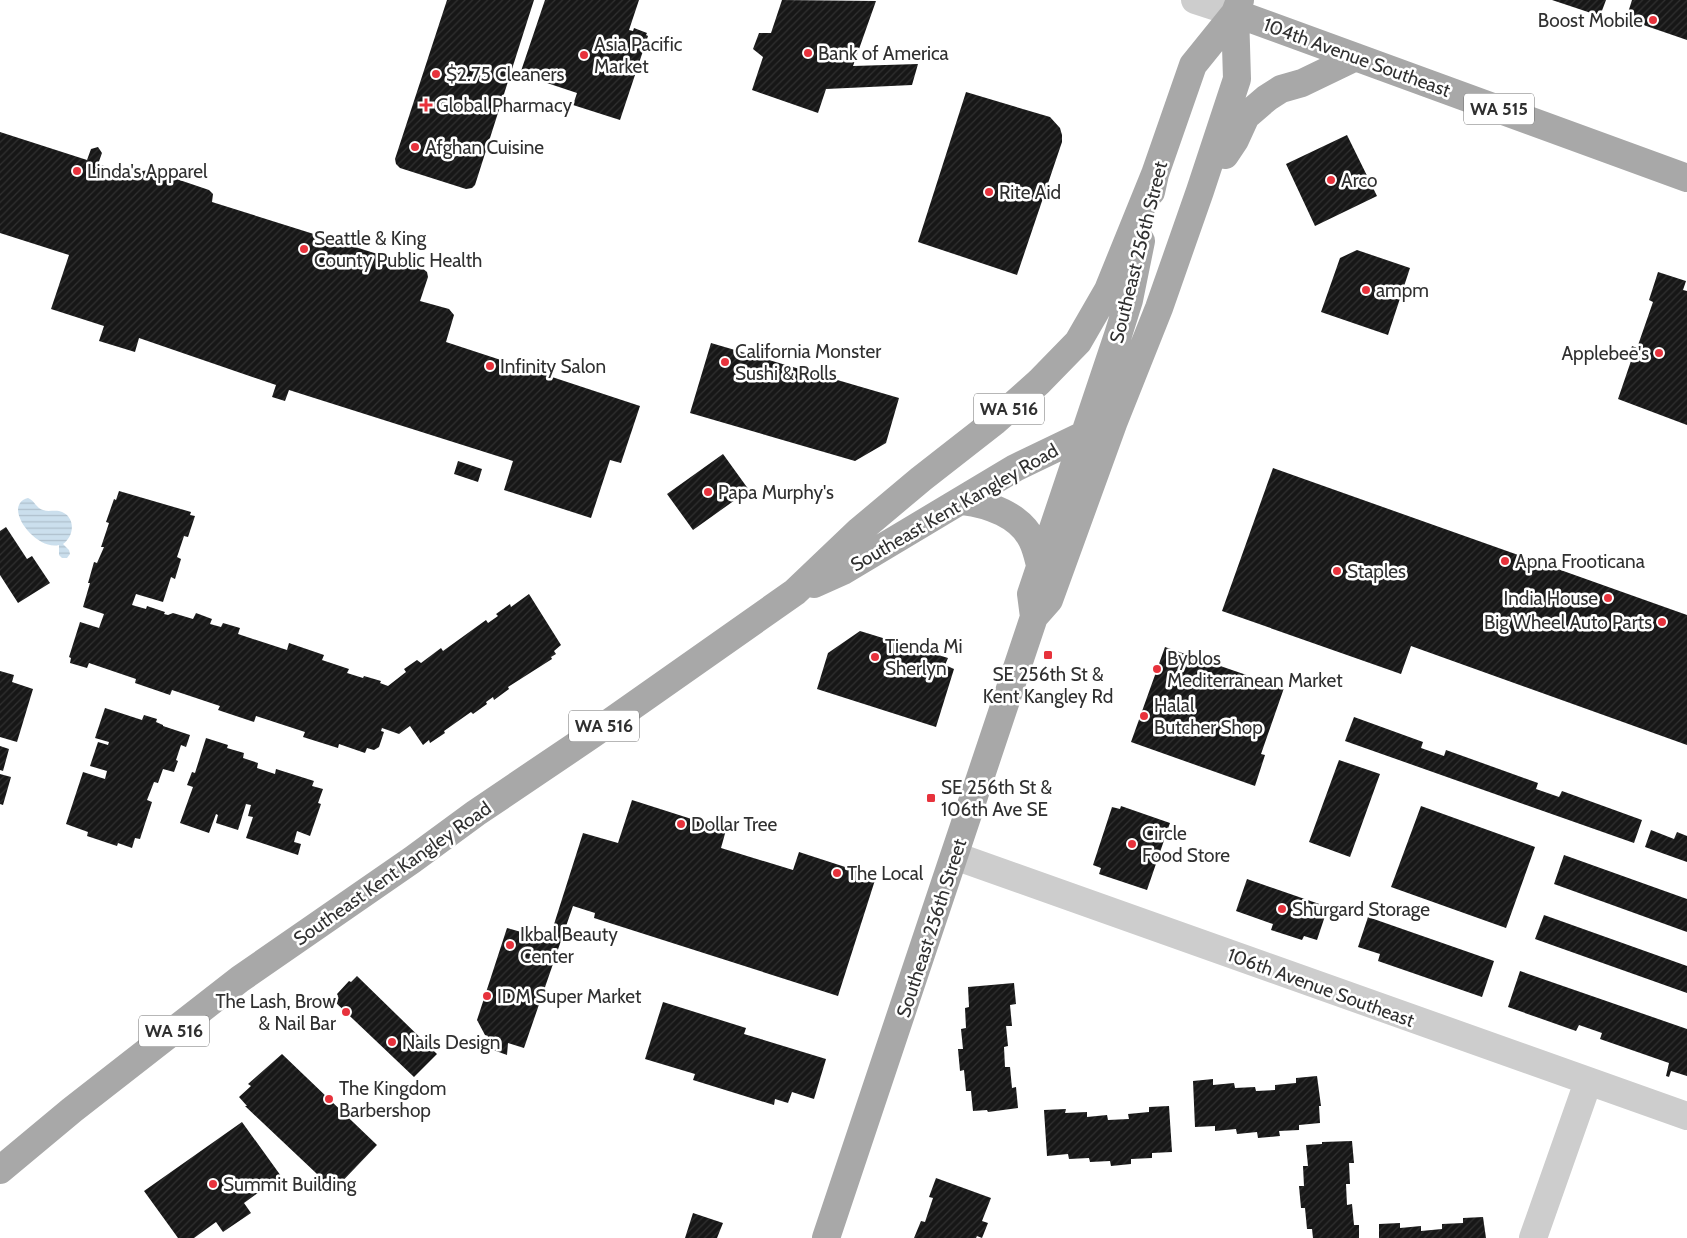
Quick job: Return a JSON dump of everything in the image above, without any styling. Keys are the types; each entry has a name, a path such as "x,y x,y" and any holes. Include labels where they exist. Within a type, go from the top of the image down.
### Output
{"main road":[{"name":"104th Avenue Southeast","path":"1238,6 1356,57 1687,178"},
{"name":"Southeast 256th Street","path":"1034,617 1031,594 1086,434 1129,300 1155,174 1193,65 1238,6"},
{"name":"Southeast 256th Street","path":"826,1238 1034,617 1049,600 1200,191 1237,79 1238,6"},
{"path":"1200,191 1235,140 1246,116 1267,98 1281,90 1302,83 1356,57"},
{"name":"Southeast Kent Kangley Road","path":"0,1170 72,1110 240,979 795,592 859,532 994,422 1039,382 1078,342 1108,290 1155,174"},
{"name":"Southeast Kent Kangley Road","path":"795,592 843,571 963,501 1015,468 1114,421"},
{"path":"867,556 872,541 959,468 964,454 960,448"},
{"path":"963,501 995,508 1020,523 1031,539 1040,566"}],"street":[{"name":"104th Avenue Southeast","path":"1195,0 1238,6"},
{"name":"106th Avenue Southeast","path":"955,856 1687,1116"},
{"path":"1533,1238 1588,1082"}],"water":[{"path":"28,498 41,509 65,513 71,521 70,536 63,544 69,550 70,554 67,558 62,558 59,555 59,545 50,545 40,541 24,526 18,509 21,502"}],"building":[{"path":"447,0 534,0 475,185 472,188 466,189 400,168 396,164 395,159"},
{"name":"Asia Pacific Market","path":"545,0 639,0 629,30 633,31 634,28 647,33 646,35 648,36 620,120 573,105 577,93 520,74"},
{"name":"Bank of America","path":"782,0 876,1 853,66 918,64 912,85 826,89 818,113 752,90 763,57 753,49 759,33 771,33"},
{"path":"1552,0 1606,0 1600,16"},
{"path":"1632,0 1687,0 1687,40 1626,19"},
{"name":"Rite Aid","path":"966,92 1050,117 1060,128 1062,135 1062,142 1017,275 918,242"},
{"path":"0,132 87,160 91,149 98,147 102,153 98,164 137,177 142,171 150,170 209,190 213,194 212,202 422,268 427,272 428,277 420,301 449,309 454,315 446,342 640,406 621,463 610,460 591,518 504,490 513,461 289,390 285,401 272,397 276,385 139,338 135,352 99,341 104,326 51,309 69,255 0,233"},
{"name":"Arco","path":"1347,135 1377,196 1315,226 1286,164"},
{"name":"ampm","path":"1357,250 1410,268 1388,335 1321,312 1340,258"},
{"name":"Applebee's","path":"1658,272 1686,281 1683,290 1687,291 1687,425 1618,399 1632,358 1629,357 1632,346 1637,348 1653,302 1649,300"},
{"path":"711,343 899,398 886,443 855,461 690,413"},
{"name":"Papa Murphy's","path":"723,454 749,490 693,530 667,494"},
{"path":"458,461 482,469 478,482 454,474"},
{"path":"1273,468 1687,615 1687,745 1411,646 1401,674 1222,611"},
{"path":"119,491 191,512 190,515 195,516 188,537 184,536 177,557 181,559 175,579 171,577 163,602 136,594 132,605 146,609 147,606 165,612 164,614 173,613 193,619 196,613 212,619 210,624 221,627 223,623 240,628 238,634 287,650 289,643 324,655 322,660 349,669 347,673 381,681 380,683 388,686 406,672 404,669 417,660 421,663 441,648 443,651 486,620 488,623 498,616 496,614 510,604 511,607 529,594 561,645 554,651 556,654 551,657 552,659 508,687 509,689 494,700 493,697 473,714 471,712 430,743 429,740 423,745 410,726 399,734 382,728 381,731 384,732 379,747 374,750 367,748 365,753 339,744 338,748 303,737 305,732 256,716 254,722 218,710 220,706 172,690 170,695 135,683 136,679 89,663 87,668 70,663 71,658 69,657 80,622 99,628 104,614 83,607 94,562 97,563 104,547 101,547 109,523 106,522 114,499 116,500"},
{"path":"6,527 27,559 32,556 50,583 18,603 0,575 0,531"},
{"path":"860,631 948,658 945,665 954,669 936,727 817,689 828,653"},
{"path":"1165,647 1284,688 1261,754 1265,755 1255,786 1131,742"},
{"path":"0,671 14,675 12,682 33,689 17,742 0,737"},
{"path":"105,708 142,720 144,715 157,719 156,722 163,726 190,735 186,747 181,745 174,772 163,769 158,783 154,782 147,800 152,802 140,839 135,838 132,848 118,843 117,846 87,836 88,832 66,824 83,772 105,779 107,771 90,766 98,742 108,745 109,742 95,738"},
{"path":"1354,717 1423,742 1421,748 1444,756 1446,750 1538,783 1536,789 1559,797 1562,791 1642,820 1634,843 1345,741"},
{"path":"206,738 228,745 227,748 244,753 243,758 258,763 257,768 275,774 276,769 314,781 312,786 323,789 318,803 321,804 310,836 297,831 294,842 301,844 298,855 246,838 253,817 248,816 251,805 246,804 238,830 216,823 218,815 216,814 209,833 180,823 193,787 187,785 192,772 195,773"},
{"path":"0,746 9,749 3,771 0,770"},
{"path":"1339,760 1380,774 1350,857 1309,842"},
{"path":"0,774 11,777 3,805 0,804"},
{"path":"632,800 726,830 721,848 793,870 799,852 876,877 838,996 594,918 595,913 573,906 524,1048 508,1043 507,1055 485,1047 488,1036 485,1035 477,1020 507,928 549,940 583,833 618,843"},
{"name":"Circle Food Store","path":"1121,806 1170,823 1147,890 1099,874 1101,868 1093,865 1112,807 1120,809"},
{"path":"1421,806 1535,847 1506,928 1391,887"},
{"path":"1651,830 1674,839 1677,832 1687,836 1687,862 1645,847"},
{"path":"1564,855 1687,899 1687,932 1554,884"},
{"name":"Shurgard Storage","path":"1247,879 1328,907 1317,940 1304,936 1302,940 1271,930 1273,924 1236,911"},
{"path":"1544,915 1687,966 1687,993 1535,939"},
{"path":"1368,917 1494,961 1482,997 1378,961 1380,954 1358,947"},
{"path":"1520,971 1687,1029 1687,1076 1671,1071 1669,1077 1666,1076 1669,1063 1600,1039 1602,1033 1579,1025 1576,1031 1508,1007"},
{"path":"357,976 437,1054 414,1077 334,1001 338,996 337,994 349,981 351,982"},
{"path":"1014,983 1016,1004 1010,1005 1012,1026 1006,1026 1008,1046 1004,1047 1005,1067 1010,1067 1012,1088 1016,1087 1018,1108 988,1112 987,1110 973,1111 971,1091 966,1091 964,1070 960,1071 958,1049 963,1049 961,1029 966,1028 965,1008 969,1007 968,987"},
{"path":"663,1002 746,1028 744,1034 826,1059 814,1099 792,1092 788,1103 775,1099 774,1105 693,1080 695,1074 645,1059"},
{"path":"282,1054 377,1145 334,1190 245,1106 247,1106 239,1097 251,1086 248,1084"},
{"path":"1317,1076 1321,1106 1319,1106 1320,1123 1299,1125 1299,1130 1279,1131 1280,1136 1258,1138 1257,1132 1237,1134 1236,1129 1215,1131 1215,1126 1195,1127 1193,1081 1213,1079 1213,1085 1234,1083 1235,1088 1255,1087 1256,1091 1275,1090 1275,1085 1296,1083 1296,1078"},
{"path":"1169,1106 1172,1152 1152,1153 1152,1158 1131,1159 1131,1164 1111,1166 1110,1161 1090,1162 1089,1158 1069,1159 1068,1154 1047,1156 1044,1110 1066,1109 1065,1113 1087,1112 1087,1117 1107,1115 1108,1120 1129,1119 1128,1114 1149,1112 1149,1107"},
{"name":"Summit Building","path":"242,1122 281,1176 244,1203 251,1213 223,1232 216,1222 194,1238 178,1238 144,1191"},
{"path":"1352,1141 1354,1163 1349,1163 1350,1184 1346,1184 1347,1205 1352,1204 1354,1225 1359,1225 1359,1238 1313,1238 1312,1229 1307,1229 1305,1208 1301,1208 1299,1186 1304,1186 1303,1166 1308,1166 1306,1145 1322,1144 1322,1142"},
{"path":"936,1178 991,1198 982,1221 988,1223 982,1238 977,1236 976,1238 914,1238 921,1221 925,1222 933,1198 929,1197"},
{"path":"693,1213 723,1223 717,1238 685,1238"},
{"path":"1483,1217 1486,1238 1379,1238 1379,1224 1400,1223 1400,1228 1421,1226 1421,1231 1442,1229 1442,1224 1463,1223 1463,1218"}],"place":[{"name":"Boost Mobile","path":"1653,20"},
{"name":"Bank of America","path":"808,53"},
{"name":"Asia Pacific Market","path":"584,55"},
{"name":"$2.75 Cleaners","path":"436,74"},
{"name":"Global Pharmacy","path":"426,105"},
{"name":"Afghan Cuisine","path":"415,147"},
{"name":"Linda's Apparel","path":"77,171"},
{"name":"Arco","path":"1331,180"},
{"name":"Rite Aid","path":"989,192"},
{"name":"Seattle & King County Public Health","path":"304,249"},
{"name":"ampm","path":"1366,290"},
{"name":"Applebee's","path":"1659,353"},
{"name":"California Monster Sushi & Rolls","path":"725,362"},
{"name":"Infinity Salon","path":"490,366"},
{"name":"Papa Murphy's","path":"708,492"},
{"name":"Apna Frooticana","path":"1505,561"},
{"name":"Staples","path":"1337,571"},
{"name":"India House","path":"1608,598"},
{"name":"Big Wheel Auto Parts","path":"1662,622"},
{"name":"SE 256th St & Kent Kangley Rd","path":"1048,655"},
{"name":"Tienda Mi Sherlyn","path":"875,657"},
{"name":"Byblos Mediterranean Market","path":"1157,669"},
{"name":"Halal Butcher Shop","path":"1144,716"},
{"name":"SE 256th St & 106th Ave SE","path":"931,798"},
{"name":"Dollar Tree","path":"681,824"},
{"name":"Circle Food Store","path":"1132,844"},
{"name":"The Local","path":"837,873"},
{"name":"Shurgard Storage","path":"1282,909"},
{"name":"Ikbal Beauty Center","path":"510,945"},
{"name":"IDM Super Market","path":"487,996"},
{"name":"The Lash, Brow & Nail Bar","path":"346,1012"},
{"name":"Nails Design","path":"392,1042"},
{"name":"The Kingdom Barbershop","path":"329,1099"},
{"name":"Summit Building","path":"213,1184"}]}
